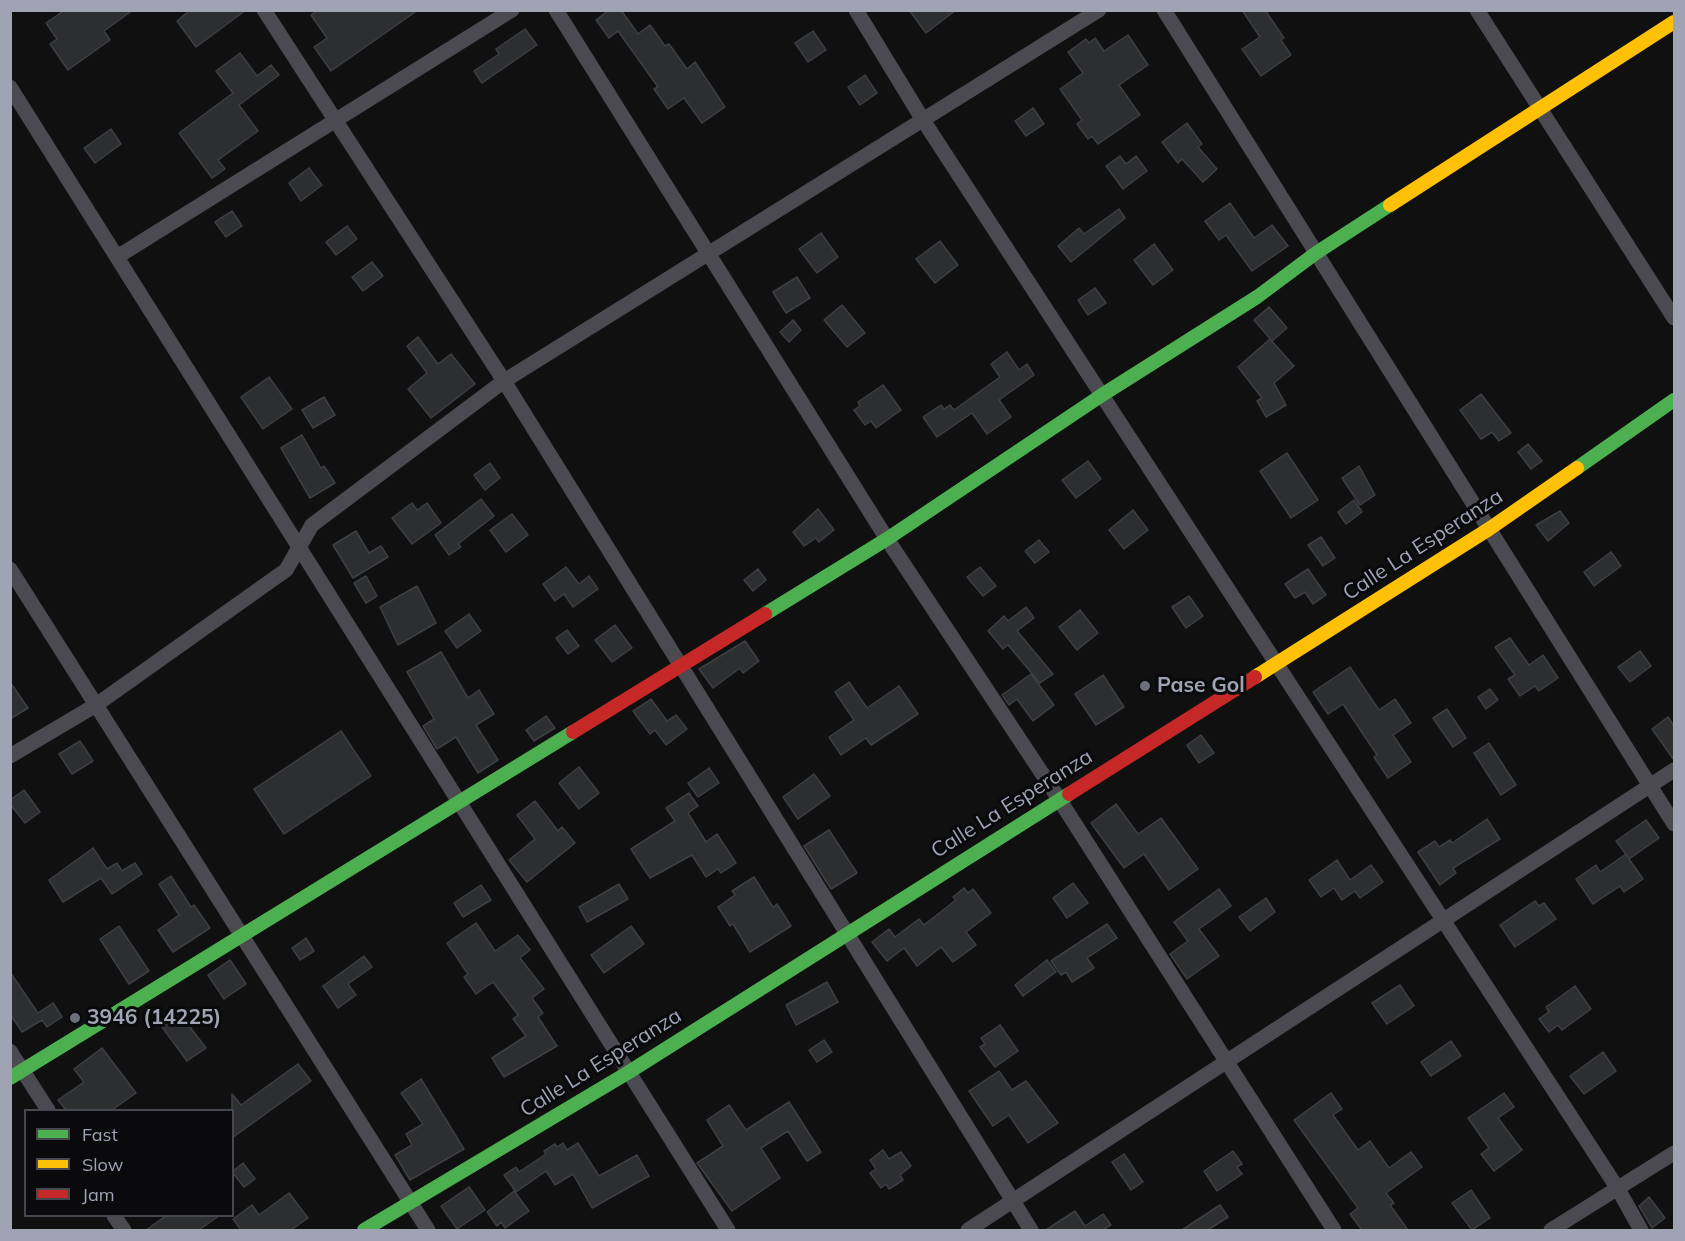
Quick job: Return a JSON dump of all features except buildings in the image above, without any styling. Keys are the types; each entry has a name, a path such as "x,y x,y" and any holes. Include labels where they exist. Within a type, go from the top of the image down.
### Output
{"street":[{"path":"264,10 504,381 1031,1230"},
{"path":"117,257 512,10"},
{"path":"556,10 887,539 1059,799 1334,1230"},
{"path":"856,10 923,120 1618,1189 1641,1230"},
{"path":"10,756 96,705 286,570 312,525 504,381 1099,10"},
{"path":"1164,10 1674,824"},
{"path":"1477,10 1674,318"},
{"path":"16,1074 887,539 1102,395 1257,297 1316,253 1674,22"},
{"path":"10,87 728,1230"},
{"name":"Calle La Esperanza","path":"364,1230 629,1072 1490,529 1674,400"},
{"path":"10,569 428,1230"},
{"path":"968,1230 1674,770"},
{"path":"10,1051 16,1074 47,1109"},
{"path":"1551,1230 1674,1153"},
{"path":"115,1217 124,1230"}],"traffic: fast":[{"path":"765,614 887,539 1102,395 1257,297 1316,253 1390,205"},
{"path":"1577,468 1674,400"},
{"path":"10,1078 573,732"},
{"path":"364,1230 629,1072 1069,794"}],"traffic: slow":[{"path":"1390,205 1674,22"},
{"path":"1255,677 1489,529 1577,468"}],"traffic: jam":[{"path":"573,732 765,614"},
{"path":"1069,794 1255,677"}],"place":[{"name":"Pase Gol","path":"1145,686"},
{"name":"3946 (14225)","path":"75,1018"}]}
